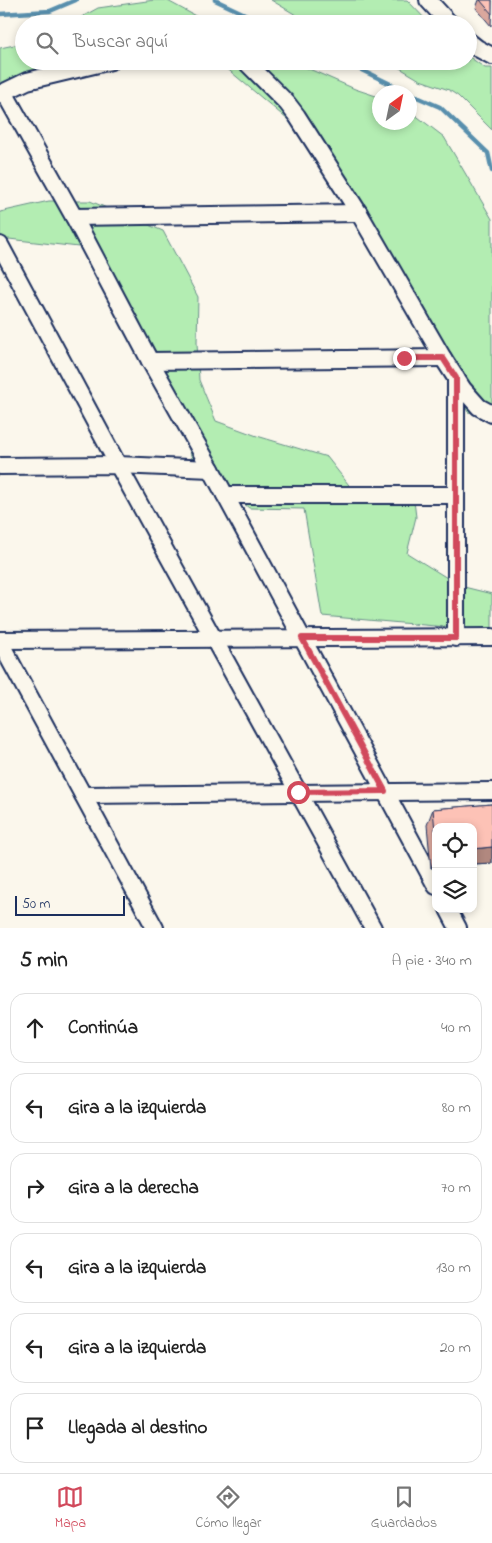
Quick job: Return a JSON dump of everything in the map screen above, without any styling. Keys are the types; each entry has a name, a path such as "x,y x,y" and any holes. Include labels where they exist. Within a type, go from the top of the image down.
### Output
{"street":[{"path":"428,0 442,15"},
{"path":"477,48 492,56"},
{"path":"73,70 27,81 2,93 74,217 150,361 211,469 432,879"},
{"path":"254,70 287,103 297,116 359,213 463,389 479,408 492,414"},
{"path":"74,217 359,213"},
{"path":"0,245 118,465 373,928"},
{"path":"150,361 443,358"},
{"path":"456,378 456,638"},
{"path":"0,466 118,465 211,469"},
{"path":"225,495 456,495"},
{"path":"155,928 0,641 492,638"},
{"path":"83,795 492,791"},
{"path":"450,913 458,928"}],"green space":[{"path":"166,0 194,15 85,15 98,8"},
{"path":"271,0 407,0 421,15 296,15"},
{"path":"15,45 15,70 58,70 0,87 0,48"},
{"path":"477,62 485,68 492,68 492,130 458,96 449,90 420,80 403,70 477,70"},
{"path":"229,70 312,70 372,95 372,130 417,130 417,116 444,137 492,219 492,417 468,412 326,152"},
{"path":"49,201 90,201 163,231 198,297 197,342 199,380 216,421 257,436 327,457 352,489 413,493 416,517 407,553 460,586 492,594 492,631 322,616 304,509 249,508 193,461 153,347 96,249 9,239 0,241 0,212"}],"building":[{"path":"480,0 492,0 492,14"},
{"path":"492,804 492,847 477,849 477,823 434,823 433,809"}],"waterway":[{"path":"0,14 50,11 76,0"},
{"path":"215,0 247,15"},
{"path":"362,70 393,85"},
{"path":"417,97 440,107 488,153 492,171"}],"route":[{"path":"298,792 385,791 302,638 456,638 456,378 443,358 404,358"}]}
